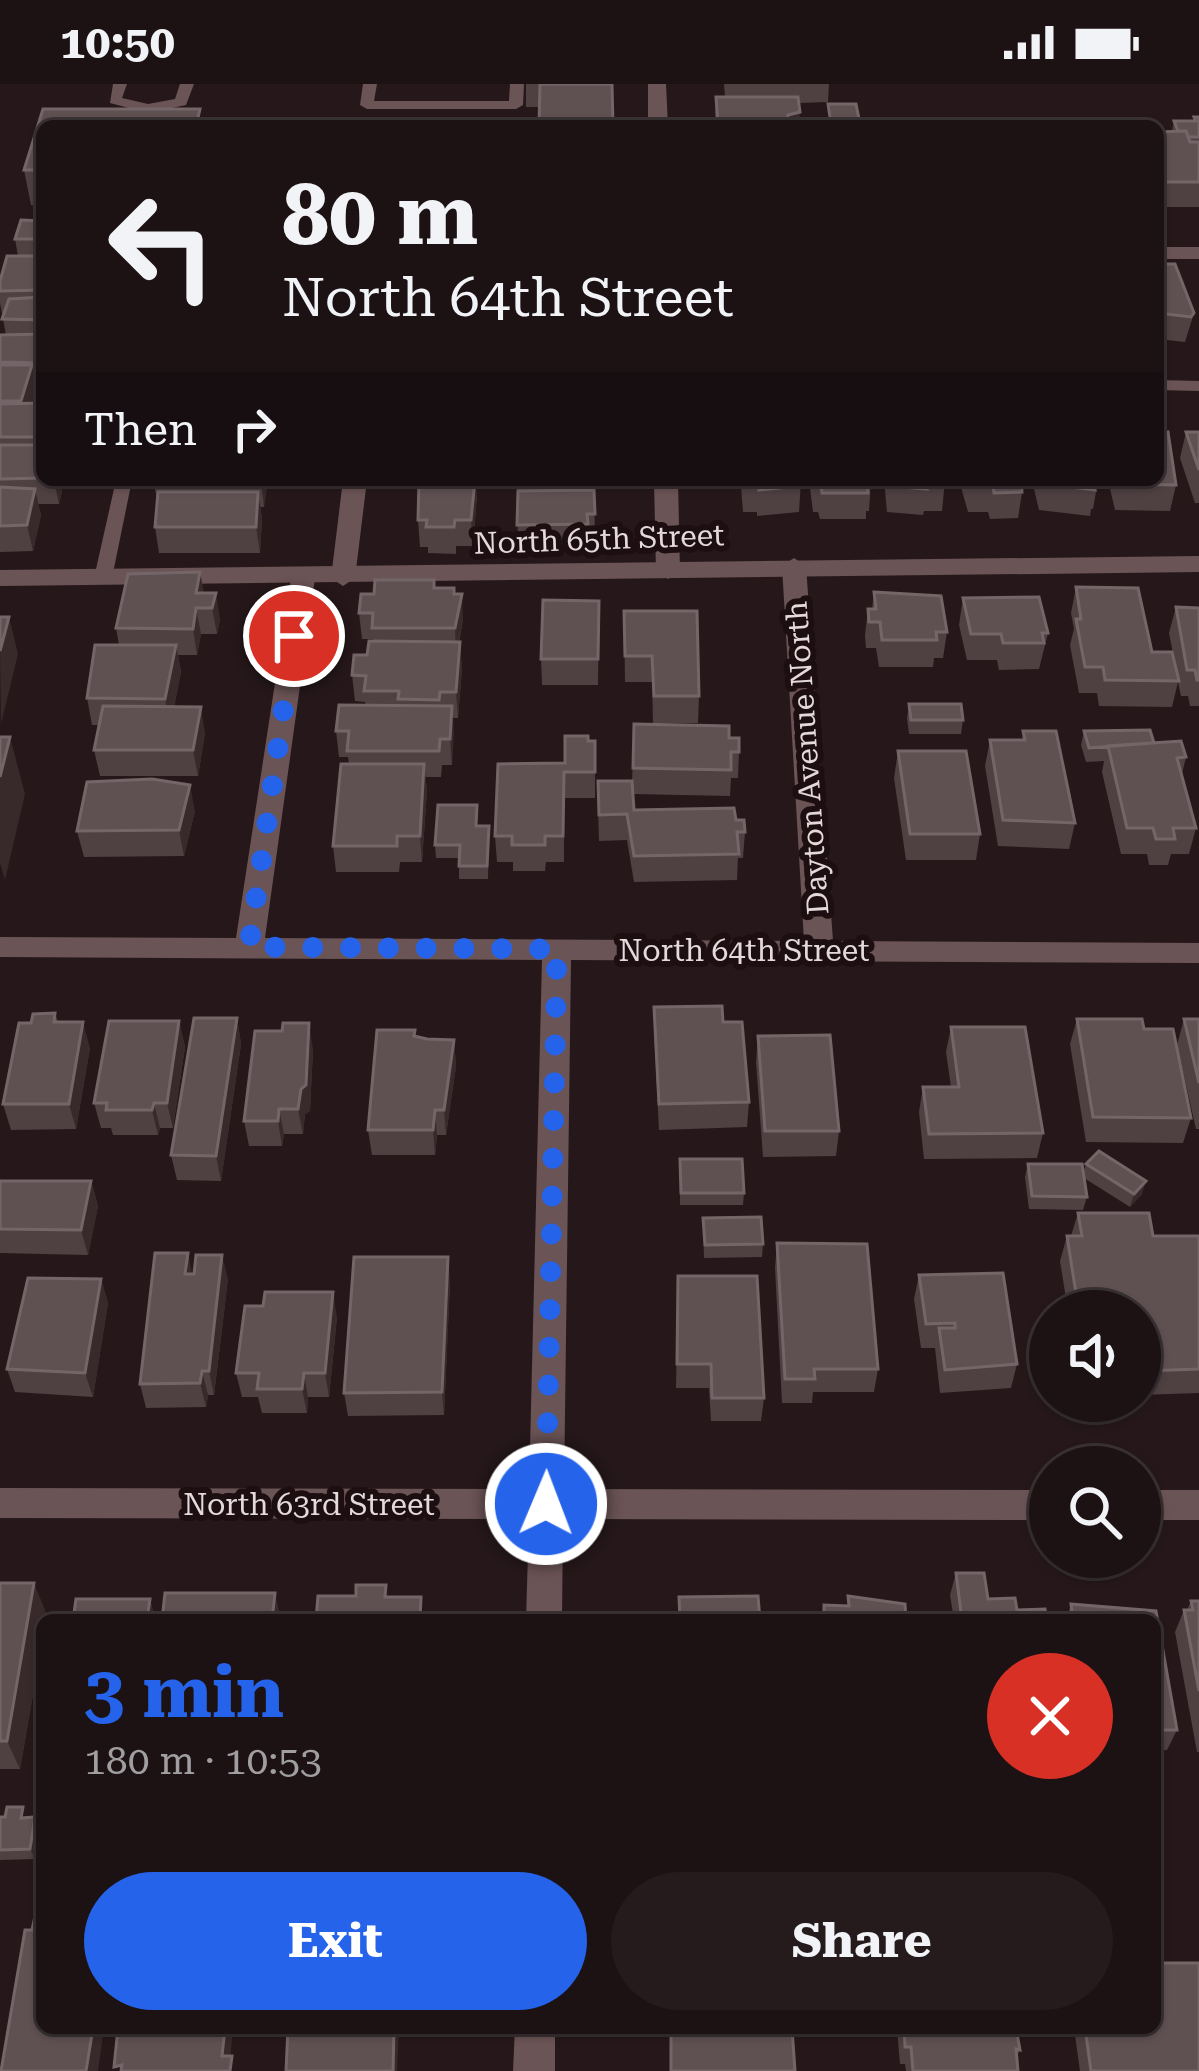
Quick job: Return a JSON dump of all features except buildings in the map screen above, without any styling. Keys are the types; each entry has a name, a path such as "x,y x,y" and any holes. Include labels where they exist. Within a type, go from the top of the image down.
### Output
{"street":[{"path":"657,84 658,120"},
{"path":"1164,253 1199,253"},
{"path":"343,578 354,486"},
{"path":"665,486 668,571"},
{"name":"North 65th Street","path":"0,578 343,578 794,566 1199,564"},
{"name":"Dayton Avenue North","path":"794,566 819,950"},
{"path":"249,947 303,578"},
{"name":"North 64th Street","path":"0,947 1199,953"},
{"path":"544,1614 557,949"},
{"name":"North 63rd Street","path":"0,1503 1029,1505"},
{"path":"1161,1505 1199,1505"},
{"path":"534,2071 535,2034"}],"lane":[{"path":"120,84 115,100 129,109 161,109 182,101 187,84"},
{"path":"370,84 367,105 516,105 517,84"},
{"path":"404,120 405,105"},
{"path":"1164,386 1199,386"},
{"path":"103,578 123,486"}],"route":[{"path":"294,636 249,947 557,949 546,1504"}]}
